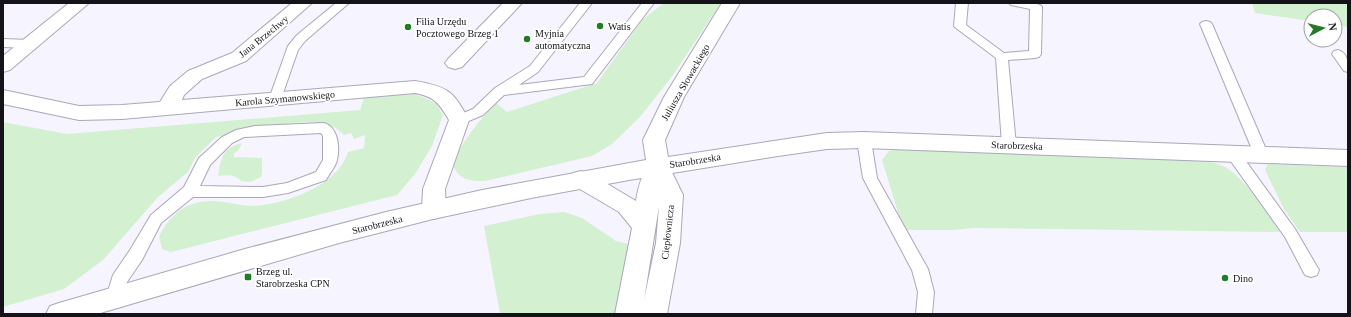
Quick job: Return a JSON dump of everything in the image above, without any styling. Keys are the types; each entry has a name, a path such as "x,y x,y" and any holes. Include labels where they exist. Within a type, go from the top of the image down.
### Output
{"street":[{"path":"3,66 80,3"},
{"name":"Jana Brzechwy","path":"166,108 177,91 195,75 239,57 303,3"},
{"path":"455,63 513,3"},
{"name":"Juliusza Słowackiego","path":"658,166 654,140 674,97 732,3"},
{"name":"Karola Szymanowskiego","path":"3,97 79,113 122,112 415,87 432,90 446,97 459,120"},
{"path":"434,210 434,189 459,120"},
{"name":"Starobrzeska","path":"59,314 222,265 434,210 580,179 828,141 864,140 1348,158"},
{"path":"628,314 650,186 658,166"},
{"name":"Ciepłownicza","path":"654,314 668,243 671,195 658,166"},
{"path":"580,179 627,206 644,226"}],"lane":[{"path":"275,99 292,49 301,38 343,3"},
{"path":"459,120 478,112 500,91 534,69 586,3"},
{"path":"500,91 588,81 648,3"},
{"path":"962,3 960,26 1002,57 1035,54 1036,7 1015,3"},
{"path":"1206,24 1261,154"},
{"path":"3,43 30,44"},
{"path":"1338,54 1348,68"},
{"path":"1002,57 1009,145"},
{"path":"114,298 119,280 136,255 156,219 190,191 204,162 227,140 241,133 255,131 324,128 330,134 330,160 321,176 288,188 263,192 190,191"},
{"path":"864,140 870,178 920,269 926,292 924,314"},
{"path":"1232,153 1290,232 1311,270"}],"green space":[{"path":"664,3 721,3 673,75 640,117 612,144 592,156 485,181 469,180 457,173 452,162 472,131 496,103 507,112 597,83 643,19"},
{"path":"1252,3 1348,3 1348,27 1343,26 1343,8 1303,8 1303,20 1255,13"},
{"path":"415,94 436,103 443,115 432,146 415,174 397,195 171,252 162,249 159,237 170,219 177,213 193,204 212,201 254,206 280,202 309,191 322,184 342,164 348,152 364,148 365,135 354,139 351,133 344,135 336,128 321,123 307,122 246,127 215,138 195,158 188,172 158,197 103,260 64,289 3,307 3,122 67,134 360,110 364,98"},
{"path":"242,143 238,151 234,153 234,157 262,158 261,177 251,182 241,181 236,177 224,175 218,176 220,164 224,154 231,148"},
{"path":"897,149 1196,159 1210,162 1223,166 1231,171 1247,186 1280,232 973,228 954,230 905,230 900,219 882,160 889,151"},
{"path":"1268,164 1348,167 1348,232 1300,232 1284,209 1265,170"},
{"path":"564,212 582,218 616,241 632,245 618,314 500,314 484,226 540,214"}],"place":[{"name":"Watis","path":"600,26"},
{"name":"Filia Urzędu Pocztowego Brzeg 1","path":"408,27"},
{"name":"Myjnia automatyczna","path":"527,39"},
{"name":"Brzeg ul. Starobrzeska CPN","path":"248,277"},
{"name":"Dino","path":"1225,278"}]}
